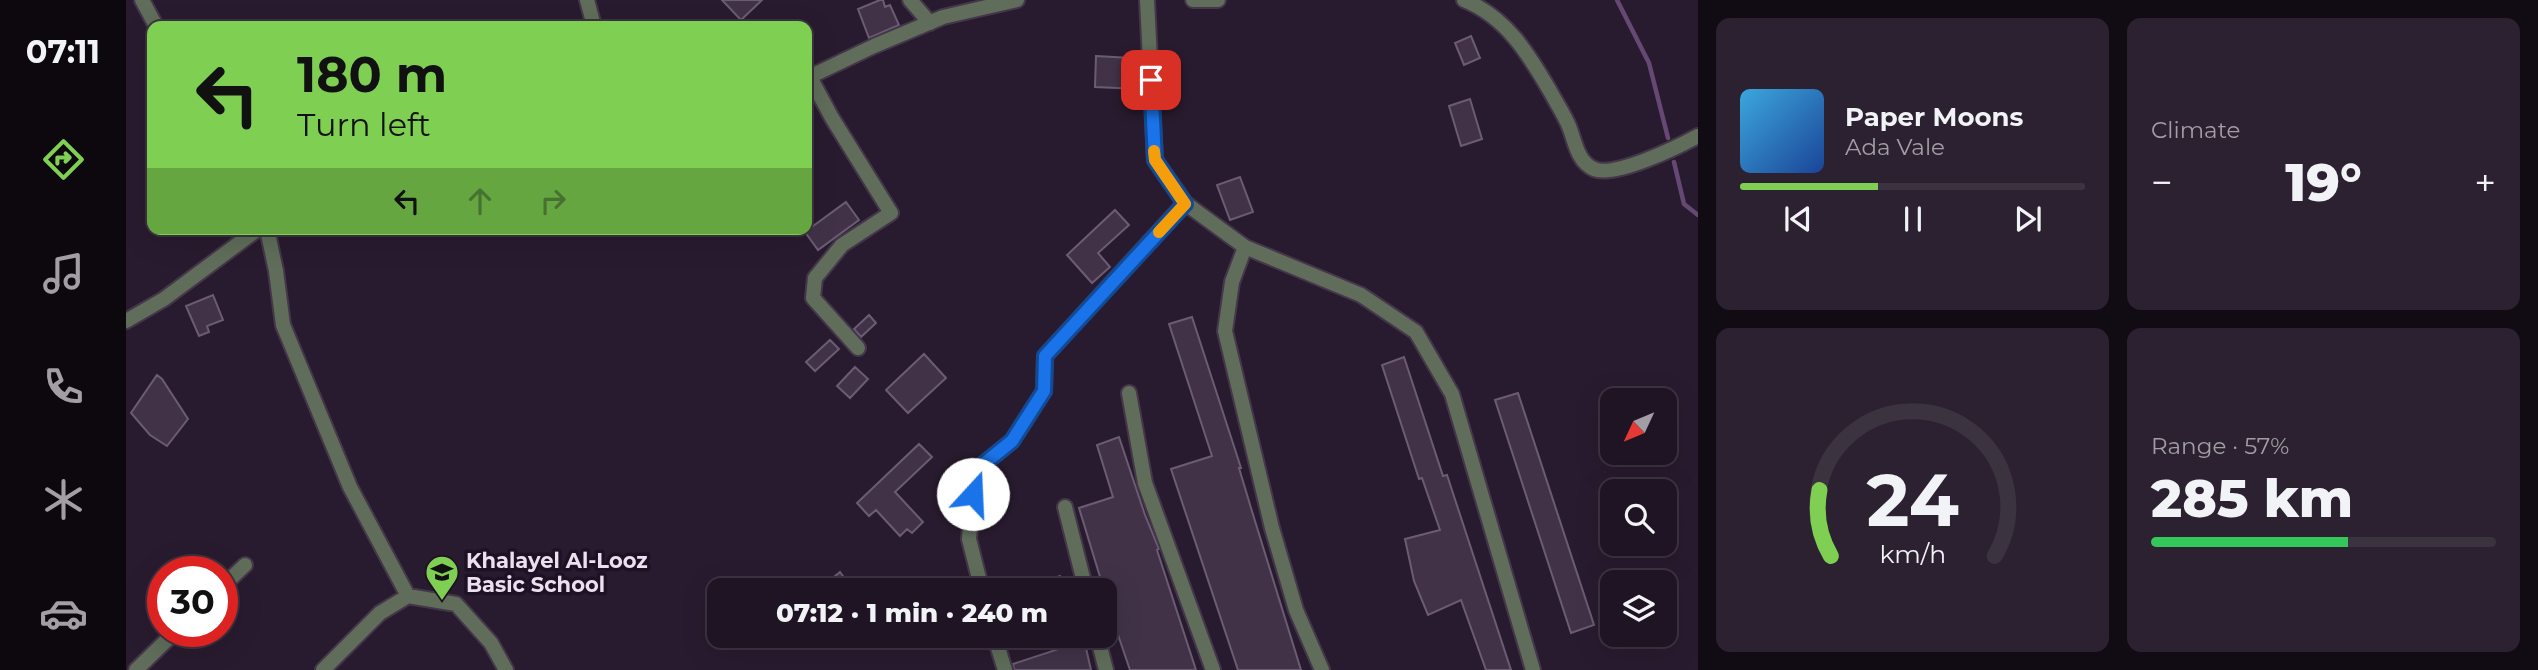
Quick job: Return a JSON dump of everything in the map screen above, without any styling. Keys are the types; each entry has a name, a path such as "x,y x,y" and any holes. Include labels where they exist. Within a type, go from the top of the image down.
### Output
{"street":[{"path":"142,0 153,21"},
{"path":"587,0 593,21"},
{"path":"910,0 930,23"},
{"path":"812,75 943,17 1017,0"},
{"path":"1147,0 1155,160 1185,204 1244,247 1361,295 1416,332 1452,394 1533,670"},
{"path":"1193,0 1218,0"},
{"path":"1464,0 1488,11 1516,38 1568,124 1580,158 1593,169 1609,172 1677,147 1698,135"},
{"path":"812,84 891,212 842,245 815,278 813,298 858,348"},
{"path":"979,578 969,539 975,471 1012,441 1044,391 1045,356 1185,204"},
{"path":"126,321 164,299 250,235"},
{"path":"268,235 283,325 351,487 408,596"},
{"path":"1244,247 1233,282 1225,331 1272,528 1296,610 1322,670"},
{"path":"1129,393 1145,483 1213,670"},
{"path":"1065,507 1083,578"},
{"path":"238,572 245,565"},
{"path":"323,670 380,613 408,596 456,604 491,643 506,670"},
{"path":"136,670 160,647"},
{"path":"998,648 1005,670"},
{"path":"1100,648 1106,670"}],"building":[{"path":"722,0 762,0 741,20"},
{"path":"883,0 885,7 890,5 899,25 869,38 858,9"},
{"path":"1471,36 1480,58 1464,65 1455,43"},
{"path":"1096,56 1131,58 1131,70 1141,70 1140,89 1095,87"},
{"path":"1470,99 1482,139 1461,146 1449,106"},
{"path":"1240,177 1253,212 1230,220 1217,185"},
{"path":"846,202 859,220 818,250 807,235 812,235 812,227"},
{"path":"1115,210 1129,225 1098,253 1110,267 1092,283 1067,255"},
{"path":"213,295 223,320 207,326 209,332 199,336 186,306"},
{"path":"869,315 876,323 861,337 854,329"},
{"path":"1192,317 1241,468 1301,670 1238,670 1171,469 1212,456 1169,324"},
{"path":"830,340 839,349 815,371 806,362"},
{"path":"924,354 946,378 908,413 886,390"},
{"path":"1404,357 1443,476 1447,475 1511,670 1486,670 1461,600 1428,615 1414,581 1405,539 1440,530 1422,478 1419,479 1382,365"},
{"path":"855,367 868,379 850,398 837,386"},
{"path":"157,375 188,419 167,446 150,435 131,413"},
{"path":"1518,393 1594,625 1571,633 1495,400"},
{"path":"1119,437 1159,549 1157,550 1196,670 1130,670 1117,632 1117,578 1100,578 1079,508 1113,497 1097,445"},
{"path":"919,444 932,457 895,492 923,522 912,533 907,529 900,536 876,510 869,516 857,503"},
{"path":"840,572 844,578 833,578"},
{"path":"1062,648 1086,648 1091,670 1014,670 1013,664"}],"waterway":[{"path":"1617,0 1649,63 1668,138"},
{"path":"1674,162 1684,204 1698,215"}],"slow traffic":[{"path":"1154,151 1155,160 1185,204 1159,232"}],"place":[{"name":"Khalayel Al-Looz Basic School","path":"442,602"}],"route":[{"path":"973,494 975,471 1012,441 1044,391 1045,356 1185,204 1155,160 1151,80"}]}
